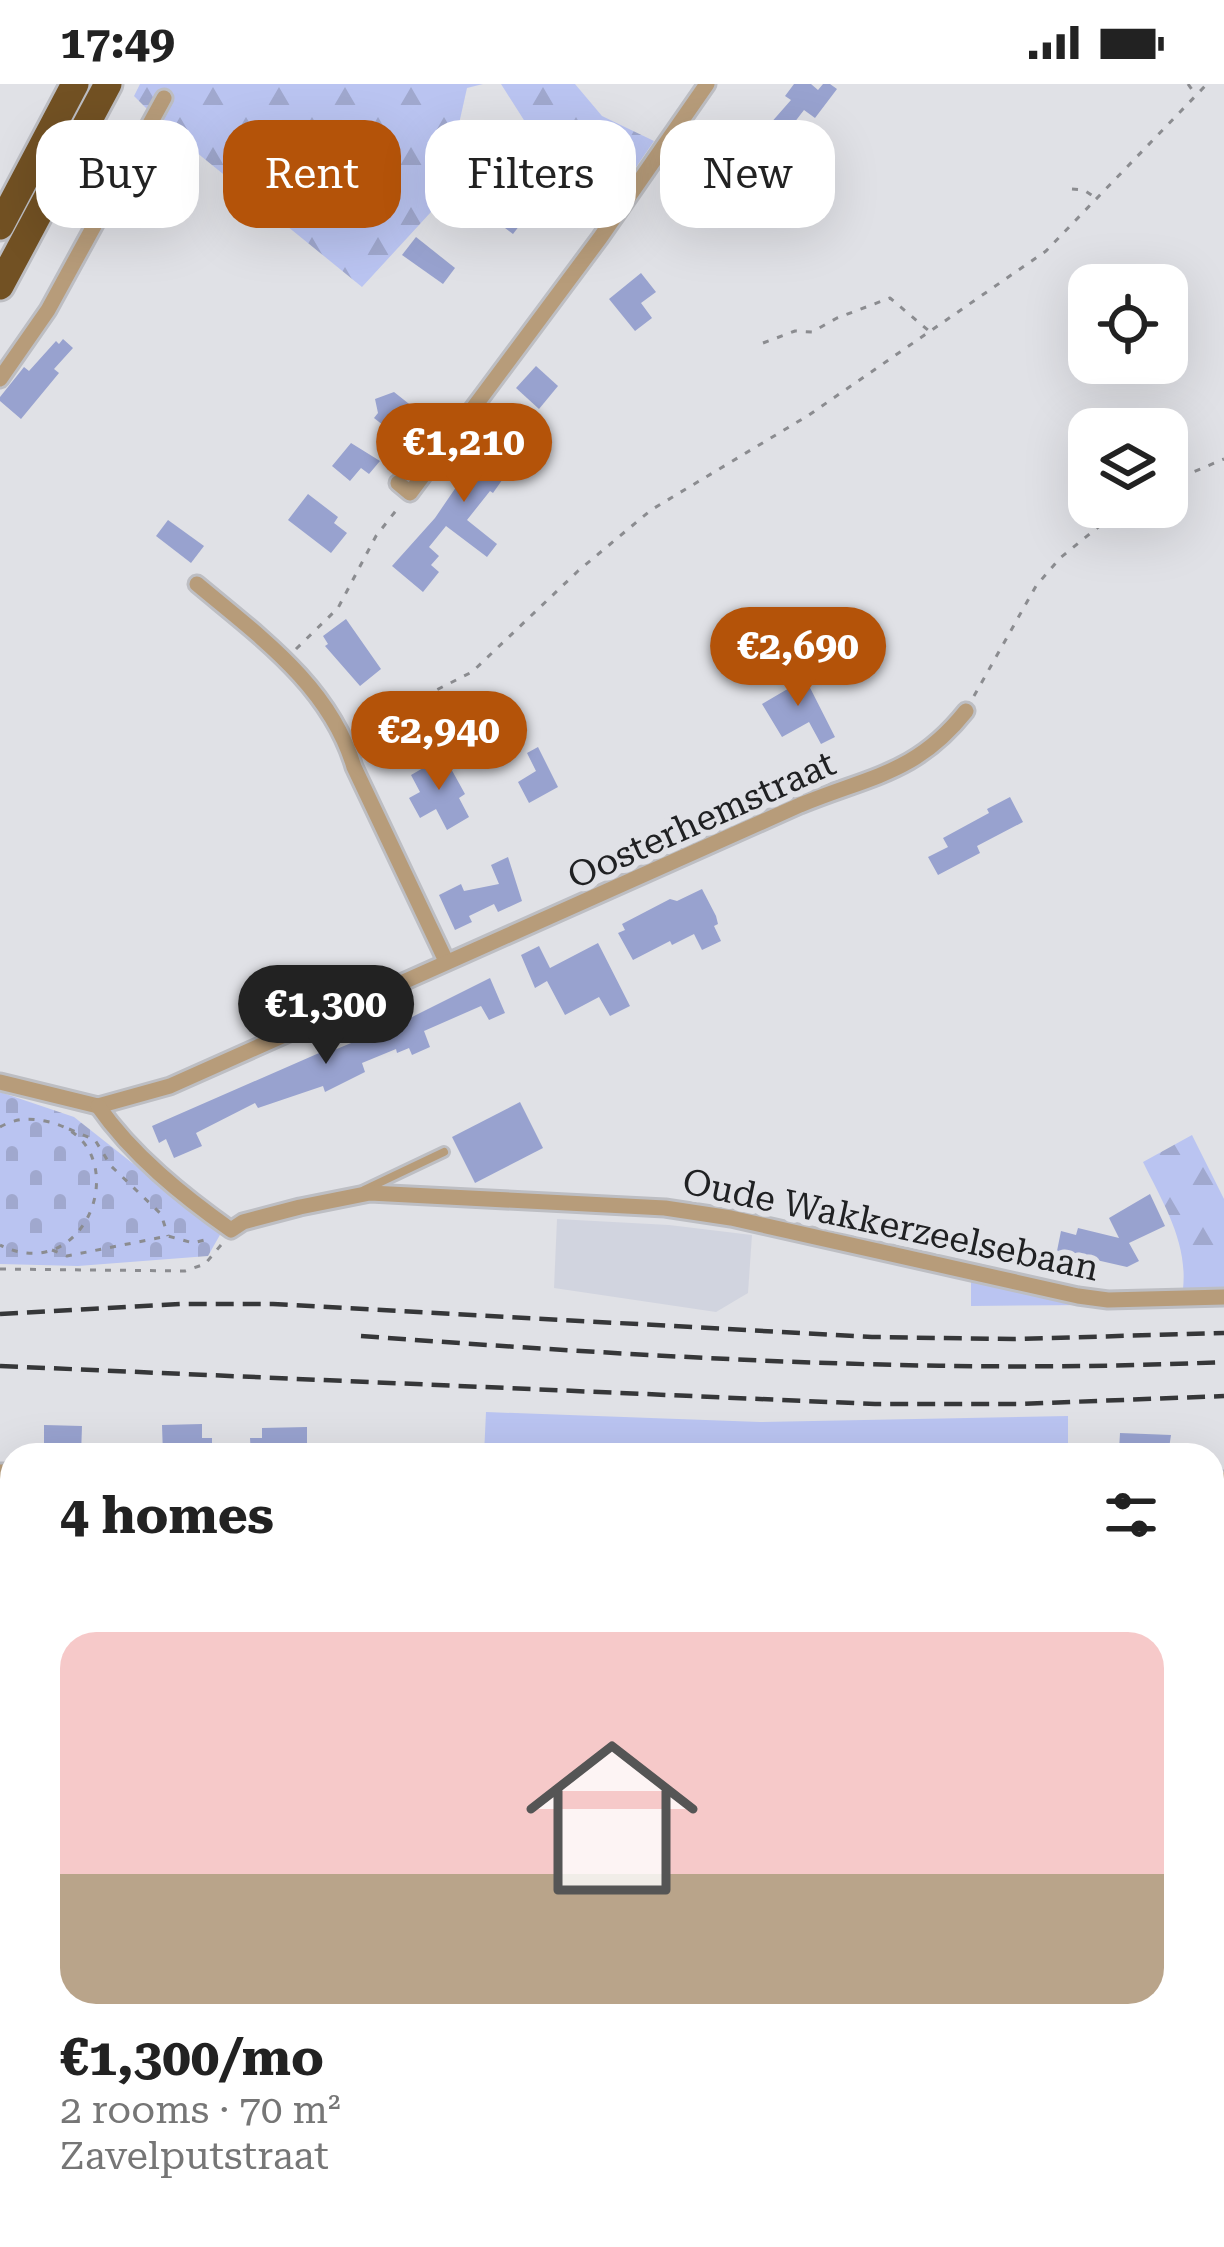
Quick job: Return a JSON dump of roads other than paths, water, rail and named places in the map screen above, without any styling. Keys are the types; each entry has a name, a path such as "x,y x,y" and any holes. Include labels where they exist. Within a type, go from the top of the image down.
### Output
{"highway":[{"path":"0,226 76,84"},
{"path":"0,286 108,84"}],"street":[{"path":"404,488 572,277 706,84"},
{"path":"0,380 48,310 164,98"},
{"path":"197,584 285,658 345,736 354,767 446,962"},
{"name":"Oosterhemstraat","path":"98,1106 170,1086 800,805 907,765 947,734 966,711"},
{"path":"0,1082 98,1106"},
{"name":"Oude Wakkerzeelsebaan","path":"98,1106 165,1178 231,1230 243,1222 352,1195 665,1208 731,1218 1078,1296 1108,1300 1224,1297"}],"lane":[{"path":"352,1195 444,1152"}],"railway":[{"path":"0,1314 273,1304 872,1337 1014,1339 1224,1333"},
{"path":"361,1336 900,1365 1224,1362"},
{"path":"0,1366 875,1404 1224,1396"}]}
